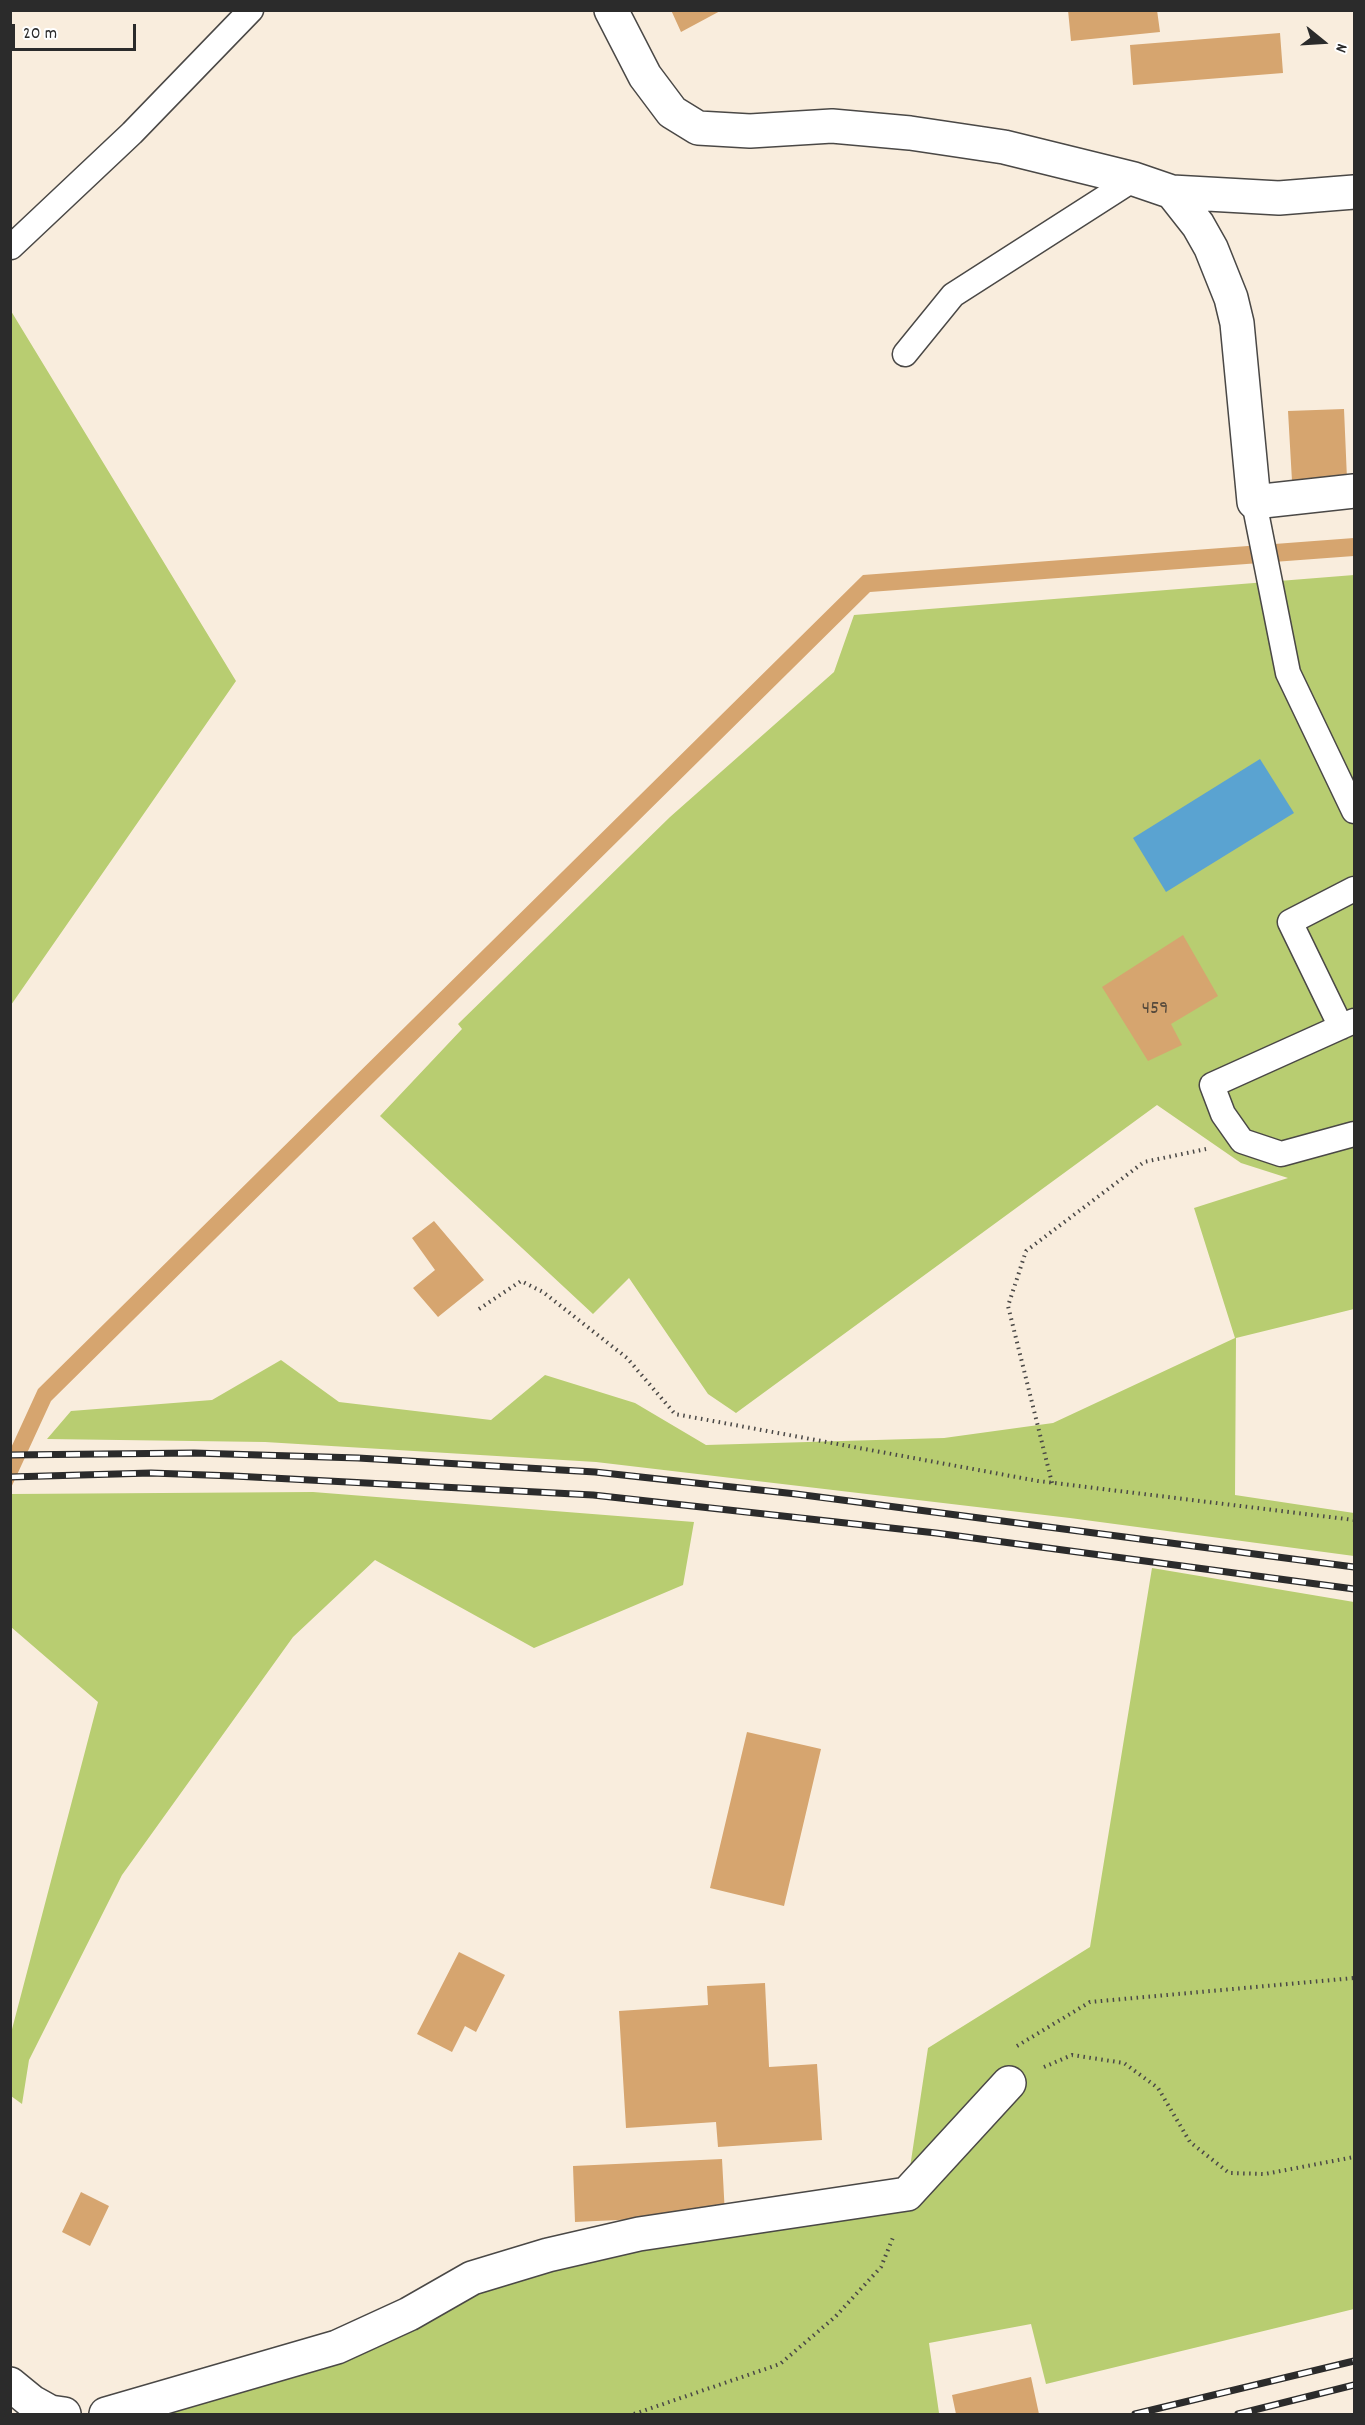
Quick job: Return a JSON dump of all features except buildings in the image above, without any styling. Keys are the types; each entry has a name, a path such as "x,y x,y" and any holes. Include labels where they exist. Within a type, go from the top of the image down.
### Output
{"street":[{"path":"612,10 645,76 672,112 698,128 750,131 832,126 910,133 1004,147 1134,179 1172,192 1279,198 1354,192"},
{"path":"1172,192 1198,225 1211,248 1231,298 1237,323 1254,502 1354,491"},
{"path":"106,2415 337,2348 409,2314 472,2278 548,2255 639,2234 907,2194 1009,2083"},
{"path":"10,2385 32,2402 50,2412 64,2415"}],"lane":[{"path":"11,247 132,133 251,10"},
{"path":"905,354 953,295 1134,179"},
{"path":"1254,502 1288,673 1354,811"},
{"path":"1354,889 1290,922 1348,1024 1212,1085 1223,1114 1242,1142 1281,1154 1354,1134"}],"path":[{"path":"1053,1484 1008,1306 1026,1251 1144,1162 1242,1142"},
{"path":"479,1309 521,1281 543,1292 627,1358 675,1414 1053,1484 1354,1520"},
{"path":"1009,2083 1013,2048 1090,2002 1354,1978"},
{"path":"1009,2083 1072,2055 1124,2063 1158,2088 1190,2142 1229,2173 1265,2174 1354,2157"},
{"path":"634,2415 780,2364 836,2317 881,2267 896,2232 907,2194"}],"green space":[{"path":"10,312 236,681 11,1005"},
{"path":"1354,575 1354,1309 1236,1338 1235,1495 1354,1513 1354,1556 1070,1518 596,1462 265,1442 47,1439 71,1411 212,1400 281,1360 339,1402 491,1420 545,1375 635,1403 706,1445 944,1438 1053,1423 1235,1338 1194,1208 1288,1178 1241,1163 1157,1105 736,1413 708,1394 629,1278 593,1314 380,1116 462,1029 458,1024 670,817 834,672 854,615"},
{"path":"313,1492 694,1522 683,1585 534,1648 375,1560 293,1637 122,1875 29,2060 22,2104 11,2096 11,2033 98,1702 11,1627 11,1494"},
{"path":"1152,1568 1354,1602 1354,2309 1046,2384 1031,2324 929,2343 939,2413 936,2414 106,2414 472,2278 906,2194 928,2048 1090,1947"}],"water":[{"path":"1260,759 1294,813 1166,892 1133,838"}],"railway":[{"path":"10,1455 194,1453 358,1458 595,1472 796,1494 1354,1567"},
{"path":"10,1477 151,1473 593,1495 936,1533 1354,1589"},
{"path":"1135,2414 1354,2361"},
{"path":"1238,2414 1354,2385"}]}
